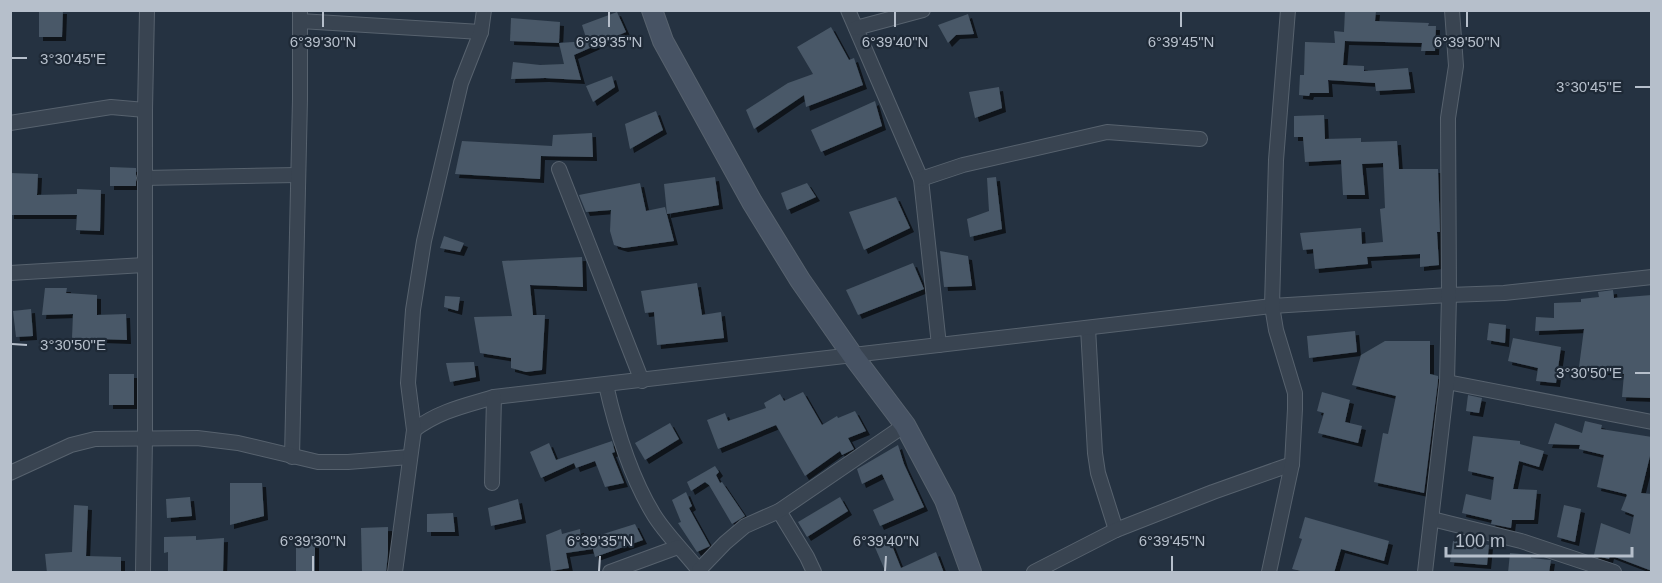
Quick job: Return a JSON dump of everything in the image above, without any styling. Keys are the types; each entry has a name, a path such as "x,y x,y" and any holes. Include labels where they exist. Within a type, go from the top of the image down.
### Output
{"street":[{"path":"143,573 146,438 144,178 147,10"},
{"path":"395,573 414,430 408,375 413,310 423,240 461,83 481,32 484,10"},
{"path":"652,10 663,41 752,202 800,280 905,425 945,500 971,573"},
{"path":"848,10 921,179 939,345"},
{"path":"856,28 923,10"},
{"path":"1269,573 1292,464 1295,393 1276,330 1272,306 1276,160 1288,10"},
{"path":"1425,573 1447,382 1448,118 1456,66 1452,10"},
{"path":"292,457 300,16 481,32"},
{"path":"10,123 111,107 145,110"},
{"path":"921,179 963,165 1107,132 1200,139"},
{"path":"559,169 642,381"},
{"path":"144,178 297,175"},
{"path":"10,273 144,266"},
{"path":"414,430 429,418 494,397 1272,306 1503,293 1652,277"},
{"path":"1088,328 1095,453 1098,473 1116,530"},
{"path":"1447,382 1652,422"},
{"path":"606,385 611,409 635,478 654,515 700,571 725,543 745,526 779,511 905,425"},
{"path":"492,483 494,397"},
{"path":"10,473 71,445 95,439 197,438 238,443 318,462 410,457"},
{"path":"1034,573 1116,530 1292,464"},
{"path":"779,511 814,573"},
{"path":"1432,519 1521,541 1614,573"},
{"path":"610,573 678,547"}],"building":[{"path":"39,10 63,10 62,37 39,37"},
{"path":"1345,10 1376,11 1375,21 1429,23 1428,26 1436,26 1435,51 1421,51 1422,43 1345,41 1343,65 1364,66 1364,71 1408,68 1411,89 1376,91 1375,83 1328,80 1329,93 1299,95 1300,75 1304,75 1305,42 1335,43 1334,31 1344,32"},
{"path":"617,12 626,32 574,55 581,80 511,79 513,62 540,65 564,64 559,43 587,41 582,25"},
{"path":"968,14 974,34 956,35 948,43 938,25"},
{"path":"511,18 560,22 559,43 510,41"},
{"path":"831,27 849,60 854,58 863,85 806,107 804,95 754,129 746,110 788,83 813,74 797,47"},
{"path":"612,76 615,87 593,102 586,86"},
{"path":"999,87 1002,108 975,118 969,92"},
{"path":"875,101 882,126 821,152 811,130"},
{"path":"656,111 663,130 630,149 625,124"},
{"path":"1324,115 1325,139 1361,138 1361,142 1397,141 1399,169 1438,169 1439,265 1420,267 1420,254 1367,257 1368,264 1315,269 1313,249 1303,250 1300,233 1361,228 1362,244 1383,242 1380,209 1385,208 1383,163 1362,164 1365,195 1343,195 1341,160 1305,162 1303,137 1294,137 1294,116"},
{"path":"592,133 593,157 541,156 540,179 455,174 462,141 552,146 553,135"},
{"path":"110,167 136,168 136,186 110,186"},
{"path":"10,173 38,174 37,195 77,194 77,189 101,190 100,231 76,230 77,215 10,215"},
{"path":"715,177 719,205 667,214 664,184"},
{"path":"996,177 1002,229 970,237 967,219 989,211 987,178"},
{"path":"640,183 646,211 665,207 674,241 624,248 614,245 610,231 611,210 586,212 579,195"},
{"path":"807,183 816,197 787,210 781,193"},
{"path":"896,197 910,228 864,250 849,212"},
{"path":"444,236 464,243 460,252 440,248"},
{"path":"940,251 968,256 972,286 944,287"},
{"path":"582,257 583,287 530,285 533,315 545,315 542,370 526,372 511,368 511,358 480,353 474,317 512,316 502,261"},
{"path":"913,263 924,289 858,315 846,290"},
{"path":"697,283 702,315 721,312 724,338 657,345 654,312 645,313 641,291"},
{"path":"45,288 67,288 66,293 97,295 97,315 126,314 127,340 72,338 73,314 42,315"},
{"path":"1613,290 1614,298 1652,295 1652,398 1622,397 1624,374 1579,367 1584,329 1535,331 1536,317 1554,318 1554,303 1581,302 1581,299 1599,297 1598,292"},
{"path":"445,296 460,297 458,311 444,307"},
{"path":"31,309 33,336 16,337 13,311"},
{"path":"1489,323 1506,325 1505,343 1487,340"},
{"path":"1355,331 1357,352 1309,358 1307,336"},
{"path":"1513,338 1561,347 1556,383 1536,381 1538,368 1508,361"},
{"path":"1385,341 1430,341 1430,374 1438,376 1438,381 1424,493 1374,482 1383,433 1388,434 1396,396 1352,385 1361,355"},
{"path":"474,362 476,377 450,382 446,363"},
{"path":"109,374 134,374 134,405 109,405"},
{"path":"803,392 822,425 837,416 838,418 855,411 866,431 848,438 854,449 842,455 840,451 805,476 776,425 718,449 707,420 725,413 728,421 766,408 764,403 780,394 784,401"},
{"path":"1322,392 1350,400 1345,422 1362,426 1358,443 1318,433 1324,413 1317,411"},
{"path":"1468,395 1482,398 1479,413 1466,411"},
{"path":"1585,421 1602,425 1601,429 1652,437 1652,456 1650,456 1641,493 1652,494 1652,571 1610,555 1609,559 1594,555 1601,523 1630,534 1634,515 1621,510 1626,494 1597,487 1604,455 1579,449 1580,445 1548,444 1555,423 1582,433"},
{"path":"670,423 679,439 645,460 635,443"},
{"path":"1473,436 1520,441 1520,444 1544,451 1539,467 1519,461 1513,489 1537,490 1534,520 1512,520 1511,528 1491,524 1492,520 1462,513 1466,494 1491,500 1494,477 1468,471"},
{"path":"612,441 615,452 612,453 624,483 605,487 595,461 576,468 574,463 541,478 530,452 549,443 556,460"},
{"path":"898,445 904,464 924,507 880,526 873,510 894,500 882,474 862,484 857,469"},
{"path":"715,466 719,472 716,475 720,483 722,482 745,516 732,524 709,485 705,482 691,491 687,482"},
{"path":"230,483 262,483 264,516 230,525"},
{"path":"686,492 692,506 689,508 710,546 697,552 678,523 681,522 672,500"},
{"path":"190,497 192,516 167,518 166,499"},
{"path":"840,497 848,511 807,537 798,522"},
{"path":"518,499 522,519 491,526 488,508"},
{"path":"74,505 88,506 86,556 121,557 121,573 47,573 45,554 72,552"},
{"path":"1564,505 1581,509 1575,542 1557,537"},
{"path":"453,513 455,532 427,532 427,514"},
{"path":"1305,517 1389,541 1384,561 1341,549 1334,573 1309,573 1292,569 1302,539 1299,538"},
{"path":"635,524 643,540 595,557 593,549 566,553 569,568 551,571 546,535 561,529 562,534 580,529 581,541"},
{"path":"388,527 386,573 362,573 361,528"},
{"path":"196,536 196,540 224,538 223,573 168,573 168,552 164,553 164,537"},
{"path":"296,536 315,536 315,573 296,573"},
{"path":"889,538 901,568 936,552 944,573 886,573 874,545"},
{"path":"1453,541 1489,545 1487,565 1450,562"},
{"path":"1510,553 1551,560 1549,573 1508,573"}]}
